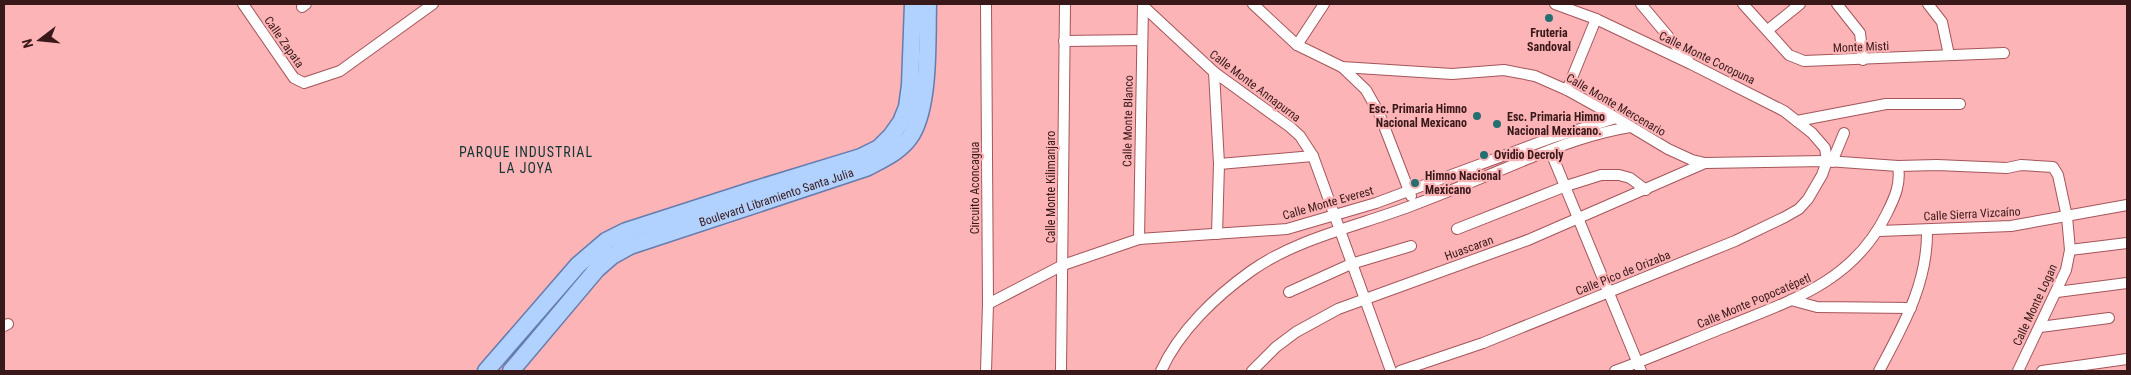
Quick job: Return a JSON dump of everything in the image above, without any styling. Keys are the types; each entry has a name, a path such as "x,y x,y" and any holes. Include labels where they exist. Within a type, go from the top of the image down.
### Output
{"main road":[{"name":"Boulevard Libramiento Santa Julia","path":"486,371 578,265 606,241 626,231 861,157 879,148 901,122 907,107 910,85 914,4"},
{"name":"Boulevard Libramiento Santa Julia","path":"511,371 597,269 612,256 630,246 866,168 896,152 912,135 920,114 924,84 928,4"}],"street":[{"name":"Calle Zapata","path":"243,4 294,78 304,83 340,71 433,4"},
{"name":"Circuito Aconcagua","path":"986,4 988,304 986,371"},
{"name":"Calle Monte Kilimanjaro","path":"1061,371 1064,265 1064,4"},
{"name":"Calle Monte Mercenario","path":"1253,4 1297,45 1342,67 1452,74 1511,71 1535,76 1567,90 1668,149 1692,160 1705,163 1829,162 1898,166 1937,165 1997,168 2038,165 2053,167 2058,175 2067,217"},
{"path":"1297,45 1324,4"},
{"name":"Calle Monte Coropuna","path":"1555,4 1596,19 1770,103 1797,121 1822,142 1826,148 1829,162"},
{"path":"1640,4 1691,64"},
{"name":"Monte Misti","path":"1744,4 1790,55 1804,61 2004,53"},
{"path":"1768,30 1800,4"},
{"path":"1837,4 1860,33 1863,60"},
{"path":"1928,4 1942,22 1948,55"},
{"name":"Calle Monte Blanco","path":"1139,239 1143,5"},
{"name":"Calle Monte Annapurna","path":"1143,5 1214,72 1300,136 1313,156 1391,371"},
{"path":"1567,90 1596,19"},
{"path":"1064,41 1142,40"},
{"path":"1342,67 1366,90 1379,113 1414,205"},
{"path":"1214,72 1219,164 1217,234"},
{"path":"1797,121 1886,104 1960,104"},
{"name":"Calle Monte Everest","path":"988,304 1064,265 1139,239 1287,229 1335,217 1551,138 1616,118"},
{"path":"1161,371 1177,342 1200,315 1251,271 1274,257 1339,230 1414,205 1550,150 1600,132 1630,127"},
{"name":"Calle Pico de Orizaba","path":"1400,371 1483,343 1609,292 1734,240 1799,209 1815,189 1844,133"},
{"path":"1550,150 1639,367"},
{"path":"1219,164 1313,156"},
{"name":"Huascaran","path":"1252,371 1276,347 1296,332 1338,309 1520,243 1705,163"},
{"name":"Calle Monte Popocatépetl","path":"1615,371 1639,367 1824,284 1853,261 1879,231 1896,193 1900,177 1898,166"},
{"path":"1457,230 1566,186 1601,174 1630,178 1646,190"},
{"name":"Calle Sierra Vizcaíno","path":"1879,231 2012,226 2127,205"},
{"name":"Calle Monte Logan","path":"2018,371 2066,270 2070,250 2067,217"},
{"path":"1879,371 1911,308 1926,264 1927,230"},
{"path":"2070,250 2127,243"},
{"path":"1288,292 1351,264 1412,246"},
{"path":"2057,292 2127,283"},
{"path":"1791,300 1817,307 1911,308"},
{"path":"2040,327 2109,318"},
{"path":"2042,371 2127,359"}],"place":[{"name":"Fruteria Sandoval","path":"1549,18"},
{"name":"Esc. Primaria Himno Nacional Mexicano","path":"1477,116"},
{"name":"Esc. Primaria Himno Nacional Mexicano.","path":"1497,124"},
{"name":"Ovidio Decroly","path":"1484,155"},
{"name":"Himno Nacional Mexicano","path":"1415,183"}],"district":[{"name":"PARQUE INDUSTRIAL LA JOYA","path":"526,160"}]}
